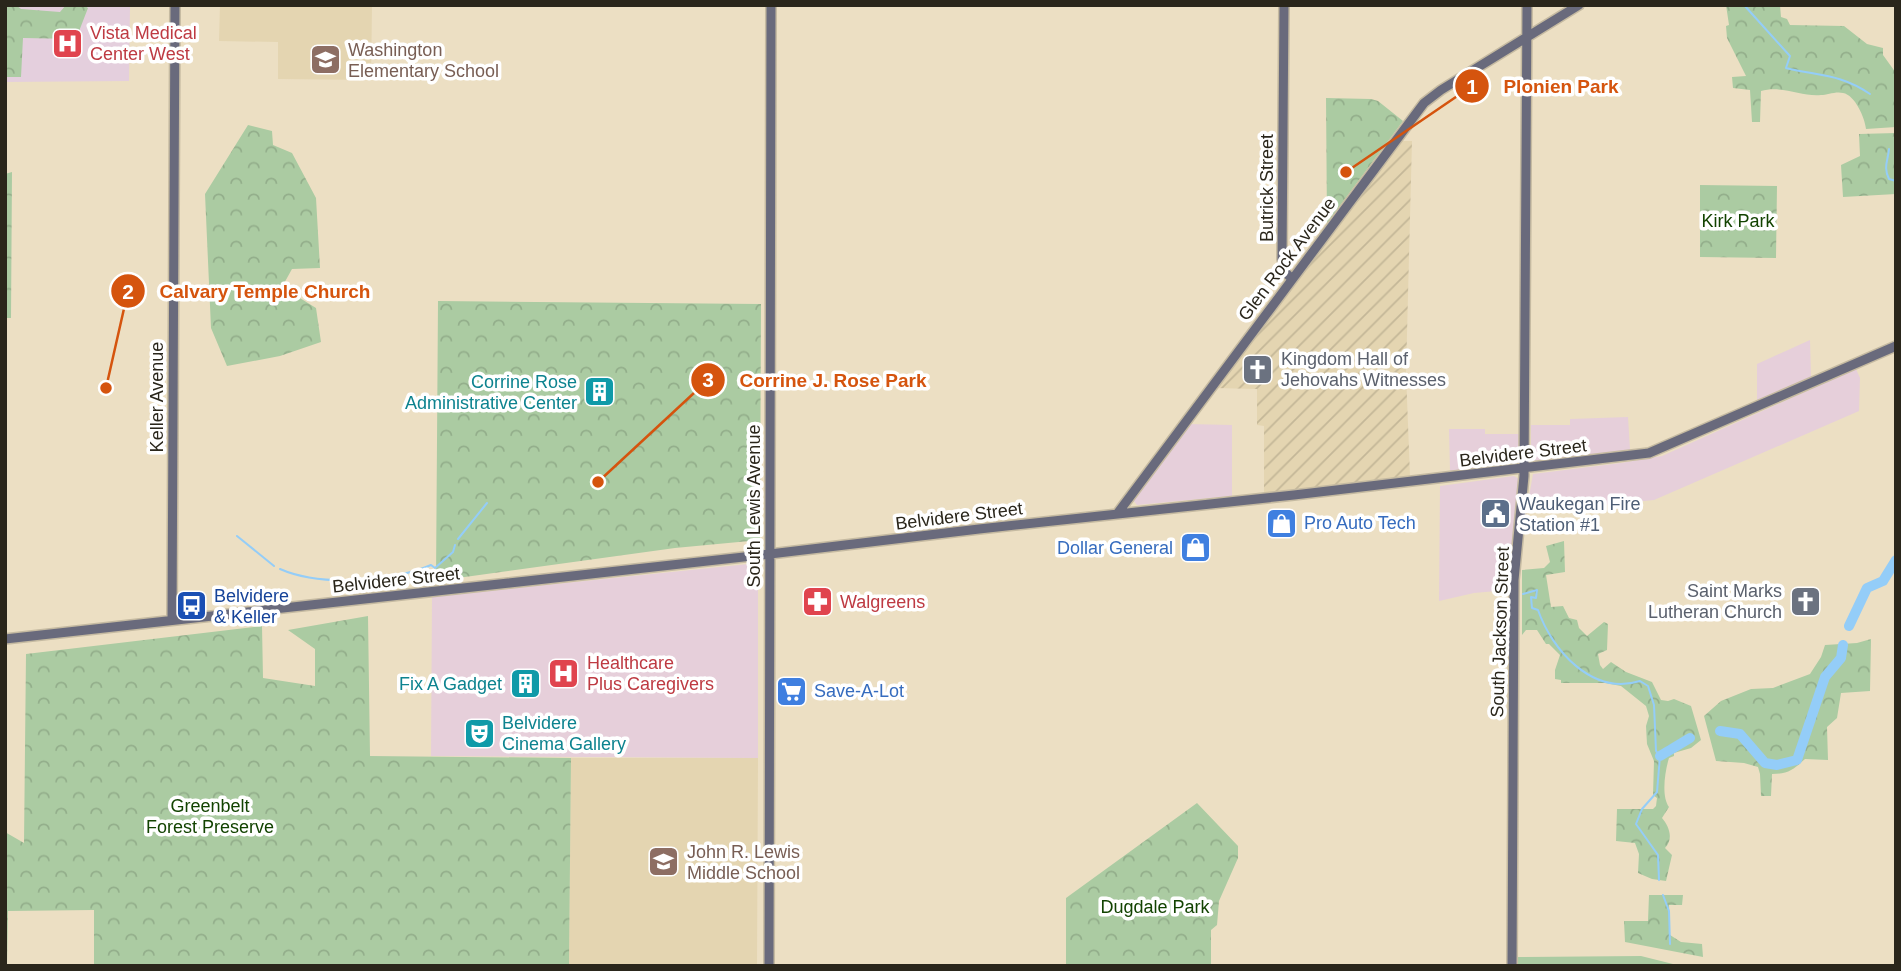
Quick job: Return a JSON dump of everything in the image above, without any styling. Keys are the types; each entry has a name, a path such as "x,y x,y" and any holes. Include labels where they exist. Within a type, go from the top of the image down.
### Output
{"main road":[{"name":"Keller Avenue","path":"172,620 175,5"},
{"name":"South Lewis Avenue","path":"769,966 771,5"},
{"name":"Butrick Street","path":"1284,5 1282,259 1285,272 1292,279"},
{"name":"South Jackson Street","path":"1512,966 1514,580 1524,469 1527,5"},
{"name":"Glen Rock Avenue","path":"1116,514 1424,103 1579,5"},
{"name":"Belvidere Street","path":"5,639 1524,469 1657,451 1896,346"}],"shaded area":[{"name":"Vista Medical Center West","path":"5,5 130,5 129,81 5,82"},
{"name":"Washington Elementary School","path":"220,5 372,5 371,80 278,79 278,42 219,41"},
{"path":"1402,141 1412,141 1406,373 1410,476 1264,493 1264,426 1257,425 1257,389 1214,388"},
{"path":"1810,340 1811,377 1757,401 1757,364"},
{"path":"1856,369 1860,378 1859,411 1654,500 1526,513 1533,474 1662,456"},
{"path":"1628,417 1630,450 1531,461 1531,425 1570,425 1570,419"},
{"path":"1187,424 1232,425 1232,496 1137,505 1133,500"},
{"path":"1449,429 1485,429 1485,434 1520,434 1518,462 1450,471"},
{"path":"1514,476 1519,479 1508,590 1474,593 1439,601 1440,486"},
{"path":"758,563 758,758 431,756 432,597"},
{"name":"John R. Lewis Middle School","path":"571,758 758,758 757,966 569,966"}],"green space":[{"path":"5,5 60,12 66,5 83,5 88,8 76,39 23,38 21,77 5,77"},
{"path":"1726,5 1780,5 1781,17 1787,19 1790,25 1844,26 1867,44 1883,48 1883,55 1896,73 1896,127 1866,129 1855,102 1843,93 1814,95 1777,89 1761,91 1760,122 1752,122 1750,90 1733,88 1732,77 1746,76 1727,38 1726,26 1729,25"},
{"path":"1326,98 1378,101 1403,121 1327,223"},
{"path":"248,125 272,131 273,145 292,153 316,198 320,268 292,269 282,287 316,308 321,342 280,356 227,366 211,328 205,194"},
{"path":"1896,133 1896,194 1843,197 1841,165 1860,156 1859,134"},
{"path":"12,172 11,318 5,318 5,174"},
{"name":"Kirk Park","path":"1700,185 1777,186 1776,258 1700,257"},
{"path":"438,301 761,304 760,540 675,548 436,581"},
{"path":"1564,541 1565,572 1546,575 1551,607 1563,606 1569,618 1577,620 1579,628 1587,636 1604,622 1608,624 1607,650 1598,654 1603,669 1611,662 1626,672 1652,682 1661,700 1674,699 1691,706 1701,740 1669,758 1665,776 1664,790 1669,807 1662,818 1670,833 1665,848 1672,855 1666,881 1638,873 1639,854 1635,843 1616,841 1617,809 1653,809 1656,806 1657,798 1653,795 1654,761 1647,744 1646,726 1649,716 1646,706 1621,686 1605,683 1561,683 1561,680 1555,679 1560,655 1546,644 1537,630 1526,630 1522,635 1522,570 1544,568 1550,562 1546,546"},
{"name":"Greenbelt Forest Preserve","path":"368,616 370,756 571,758 569,966 94,966 94,910 8,911 5,966 5,832 24,843 26,654 262,626 263,678 315,686 315,649 288,630"},
{"path":"1871,639 1870,691 1841,693 1837,718 1827,727 1828,760 1805,759 1791,770 1772,774 1771,796 1761,796 1758,767 1716,761 1704,716 1721,701 1751,689 1773,688 1810,674 1825,645 1857,643"},
{"name":"Dugdale Park","path":"1197,803 1238,846 1238,858 1219,901 1217,925 1211,930 1211,966 1066,966 1066,898"},
{"path":"1649,895 1683,895 1682,905 1669,905 1670,935 1681,942 1702,944 1703,957 1625,942 1624,921 1648,921"},
{"path":"1641,956 1681,966 1516,966 1516,957"}],"waterway":[{"path":"1744,5 1790,56 1786,68 1839,79 1870,94"},
{"path":"1889,149 1886,171 1889,179 1896,181"},
{"path":"458,539 487,503"},
{"path":"237,536 274,566"},
{"path":"280,569 297,575 335,580 376,578 415,571 431,565 435,568 453,552 455,545"},
{"path":"1849,626 1867,588 1883,581 1896,560"},
{"path":"1523,594 1537,590 1536,598 1531,597 1532,608 1538,610 1553,640 1576,666 1590,676 1606,682 1622,684 1640,681 1648,686 1654,705 1656,751 1660,756 1657,792 1642,809 1636,824 1658,855 1659,880"},
{"path":"1720,731 1740,734 1765,763 1777,765 1797,760 1825,677 1841,658 1843,645"},
{"path":"1660,756 1690,738"},
{"path":"1663,895 1669,911 1670,944"}],"place":[{"name":"Vista Medical Center West","path":"67,43"},
{"name":"Washington Elementary School","path":"325,60"},
{"name":"Plonien Park","path":"1346,172"},
{"name":"Kingdom Hall of Jehovahs Witnesses","path":"1258,369"},
{"name":"Calvary Temple Church","path":"106,388"},
{"name":"Corrine Rose Administrative Center","path":"600,392"},
{"name":"Corrine J. Rose Park","path":"598,482"},
{"name":"Waukegan Fire Station #1","path":"1496,514"},
{"name":"Pro Auto Tech","path":"1281,523"},
{"name":"Dollar General","path":"1196,548"},
{"name":"Saint Marks Lutheran Church","path":"1805,601"},
{"name":"Walgreens","path":"817,602"},
{"name":"Belvidere & Keller","path":"191,606"},
{"name":"Healthcare Plus Caregivers","path":"564,673"},
{"name":"Fix A Gadget","path":"525,684"},
{"name":"Save-A-Lot","path":"791,691"},
{"name":"Belvidere Cinema Gallery","path":"479,733"},
{"name":"John R. Lewis Middle School","path":"664,862"}]}
